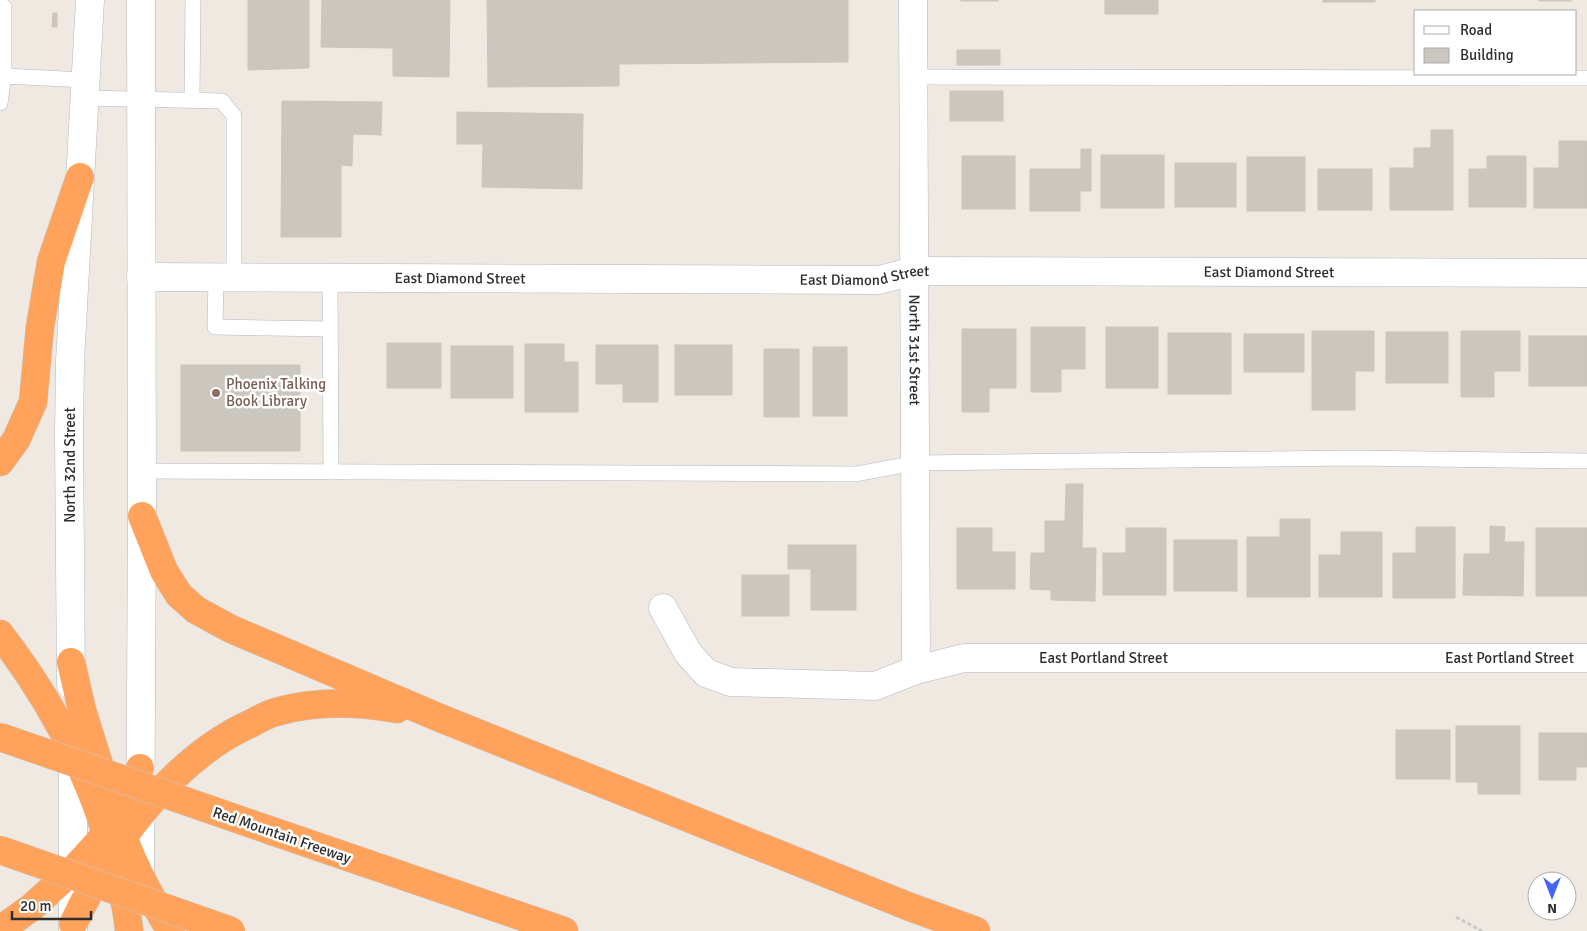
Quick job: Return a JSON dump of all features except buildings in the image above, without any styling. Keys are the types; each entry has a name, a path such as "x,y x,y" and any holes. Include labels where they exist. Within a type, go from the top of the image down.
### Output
{"highway":[{"path":"0,462 16,440 33,402 40,327 51,262 80,177"},
{"path":"142,516 164,571 179,595 196,610 231,630 440,718 910,907 976,931"},
{"path":"0,634 31,676 60,725 90,788 120,832"},
{"path":"71,662 82,710 120,832 122,884 130,931"},
{"path":"0,930 32,907 73,870 120,832 169,782 204,750 238,729 275,712 316,704 350,704 393,708 440,718"},
{"name":"Red Mountain Freeway","path":"0,737 564,931"},
{"path":"73,927 120,832"},
{"path":"0,850 231,931"},
{"path":"140,875 160,914 172,931"}],"street":[{"name":"North 32nd Street","path":"73,927 70,360 90,0"},
{"path":"140,931 140,875 120,832 140,768 142,516 141,0"},
{"name":"North 31st Street","path":"913,0 916,670"},
{"name":"East Diamond Street","path":"141,277 879,280 914,271 1587,273"},
{"name":"East Portland Street","path":"663,608 688,653 706,673 731,682 875,686 916,670 964,658 1587,658"}],"lane":[{"path":"192,100 193,0"},
{"path":"0,6 4,6 4,76 0,103"},
{"path":"4,76 60,80 85,89 141,99 222,101 234,116 225,277 215,327 330,328"},
{"path":"913,77 1587,78"},
{"path":"330,278 331,472"},
{"path":"142,471 856,474 915,464 1351,458 1587,461"}],"path":[{"path":"1456,917 1482,931"}],"place":[{"name":"Phoenix Talking Book Library","path":"216,393"}]}
